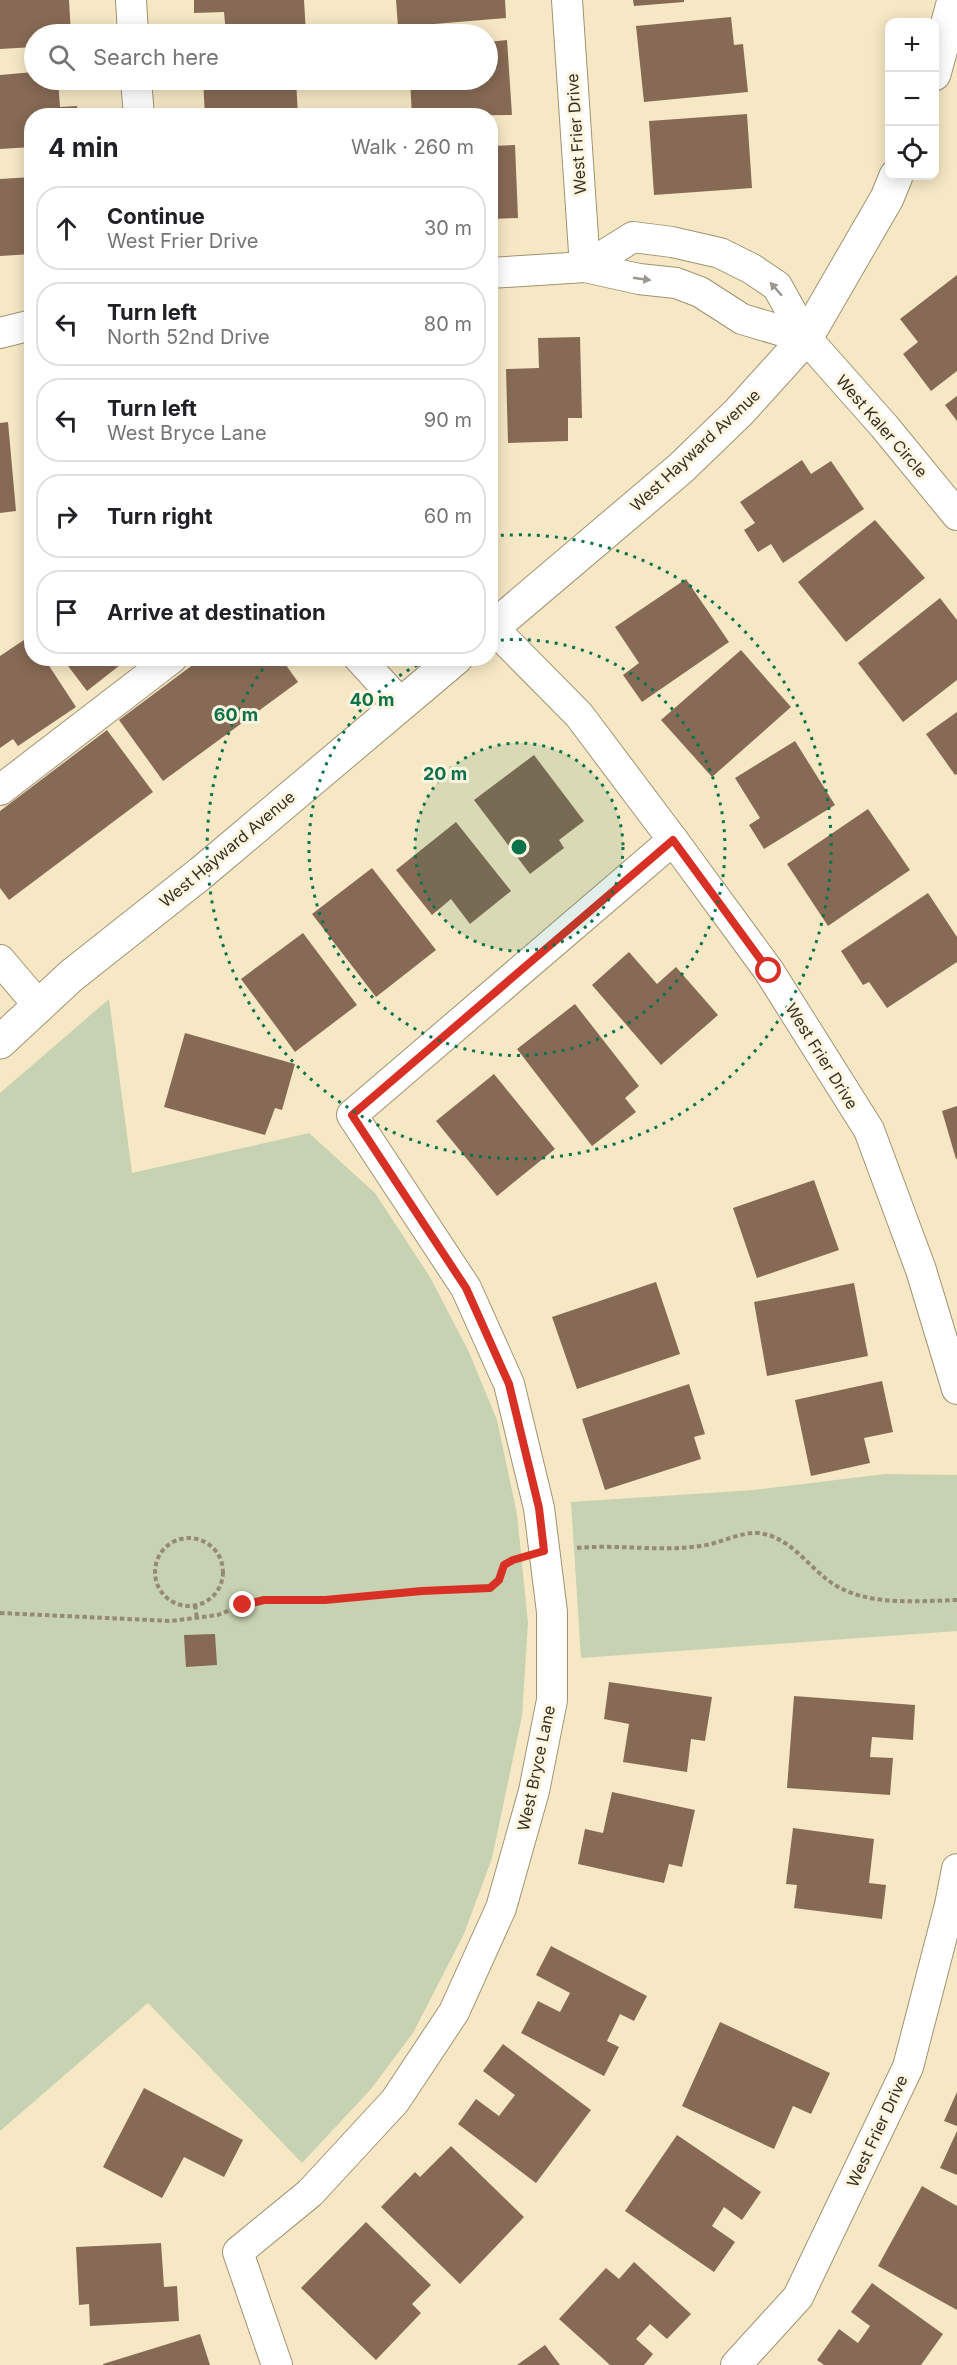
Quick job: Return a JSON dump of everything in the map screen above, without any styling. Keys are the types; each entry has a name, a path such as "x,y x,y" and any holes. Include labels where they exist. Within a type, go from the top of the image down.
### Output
{"street":[{"path":"131,0 132,24"},
{"name":"West Frier Drive","path":"567,0 585,267"},
{"path":"935,72 954,0"},
{"path":"137,90 138,108"},
{"name":"West Hayward Avenue","path":"498,624 681,468 739,412 806,338 887,198 894,180"},
{"name":"West Kaler Circle","path":"585,267 633,237 672,242 720,253 753,269 777,286 806,338 885,426 957,515"},
{"path":"498,272 585,267 639,279 676,283 700,292 741,319 806,338"},
{"path":"0,333 24,327"},
{"name":"West Frier Drive","path":"498,635 579,716 673,840 769,971 869,1130 921,1270 957,1389"},
{"path":"0,790 162,666"},
{"path":"366,666 401,704"},
{"name":"West Hayward Avenue","path":"0,1042 71,976 201,873 446,666"},
{"name":"West Bryce Lane","path":"277,2365 238,2252 310,2193 395,2101 454,2012 501,1908 534,1791 552,1700 552,1612 539,1508 509,1384 466,1288 352,1115 673,840"},
{"path":"0,960 39,1006"},
{"name":"West Frier Drive","path":"736,2365 798,2297 908,2067 950,1905 957,1869"}],"path":[{"path":"0,1612 171,1621 197,1619 264,1600 325,1600 422,1591 490,1588 499,1580 504,1565 544,1551 629,1546 669,1549 702,1546 758,1533 778,1539 802,1555 829,1581 858,1596 897,1601 957,1600"},
{"path":"182,1538 197,1539 211,1545 220,1558 222,1573 219,1587 209,1599 195,1605 180,1605 167,1598 157,1585 155,1571 158,1556 168,1544 182,1538"},
{"path":"195,1605 197,1619"}],"green space":[{"path":"109,999 132,1173 309,1133 375,1193 430,1277 469,1352 497,1420 517,1514 528,1623 522,1716 492,1858 464,1934 413,2033 371,2089 302,2163 148,2003 0,2131 0,1093"},
{"path":"885,1474 957,1475 957,1631 581,1658 571,1502 754,1490"}],"building":[{"path":"0,0 69,0 70,24 24,24 24,48 0,49"},
{"path":"194,0 304,0 305,24 225,24 224,12 194,13"},
{"path":"396,0 505,0 506,18 434,24 398,24"},
{"path":"633,0 684,0 684,2 634,6"},
{"path":"731,17 734,45 743,44 748,92 644,102 636,26"},
{"path":"507,40 512,115 498,115 498,108 412,108 411,90 498,90 498,41"},
{"path":"24,73 24,90 59,90 60,107 77,106 77,108 24,108 24,148 0,149 0,75"},
{"path":"204,90 297,90 298,108 205,108"},
{"path":"747,114 752,188 654,195 649,121"},
{"path":"515,145 518,218 498,219 498,146"},
{"path":"24,178 24,254 0,256 0,179"},
{"path":"957,275 957,371 931,391 903,354 918,342 900,319"},
{"path":"580,337 582,418 568,418 568,441 508,443 506,369 539,368 538,338"},
{"path":"957,396 957,421 945,405"},
{"path":"8,422 16,511 0,513 0,423"},
{"path":"802,460 811,474 831,461 864,509 783,563 771,544 758,552 744,530 755,523 740,502"},
{"path":"875,520 925,578 846,642 798,582"},
{"path":"686,579 729,642 642,702 623,675 639,663 615,627"},
{"path":"940,598 957,620 957,680 903,722 858,663"},
{"path":"24,640 24,666 49,666 76,707 18,746 13,739 0,748 0,656"},
{"path":"741,650 791,707 712,777 661,720"},
{"path":"68,666 119,666 87,691"},
{"path":"191,666 287,666 298,682 163,781 119,720"},
{"path":"957,712 957,774 955,775 926,734"},
{"path":"107,730 153,792 9,900 0,888 0,811"},
{"path":"795,741 835,805 764,849 749,825 760,818 735,778"},
{"path":"534,755 584,821 559,840 564,848 530,874 474,800"},
{"path":"868,809 910,870 828,926 787,864"},
{"path":"456,822 511,891 470,924 451,899 432,915 396,870"},
{"path":"372,868 436,950 376,997 312,914"},
{"path":"928,893 957,937 957,962 887,1008 869,982 863,985 841,951"},
{"path":"303,933 357,1005 295,1052 241,979"},
{"path":"629,952 657,984 676,967 718,1015 661,1065 592,985"},
{"path":"575,1004 639,1086 625,1098 636,1112 592,1146 517,1049"},
{"path":"185,1033 295,1064 282,1110 275,1108 265,1135 164,1107"},
{"path":"494,1074 555,1149 497,1196 436,1121"},
{"path":"957,1106 957,1159 956,1159 942,1111"},
{"path":"814,1180 839,1250 757,1278 733,1208"},
{"path":"656,1282 680,1354 577,1389 552,1317"},
{"path":"854,1283 868,1356 767,1376 754,1302"},
{"path":"882,1381 893,1432 864,1438 870,1463 811,1476 795,1400"},
{"path":"689,1384 705,1434 694,1437 701,1459 605,1490 582,1419"},
{"path":"215,1634 217,1665 186,1667 184,1635"},
{"path":"609,1682 712,1697 705,1741 691,1739 687,1772 623,1762 629,1724 604,1719"},
{"path":"794,1696 915,1705 913,1740 872,1737 870,1757 893,1758 890,1795 787,1788"},
{"path":"612,1792 695,1810 682,1867 669,1864 664,1883 578,1864 585,1829 603,1833"},
{"path":"793,1828 874,1839 869,1883 886,1885 882,1919 794,1908 797,1885 786,1884"},
{"path":"551,1946 647,1996 634,2021 620,2014 607,2041 619,2047 604,2076 521,2033 538,2001 560,2012 570,1993 536,1975"},
{"path":"720,2022 830,2073 811,2114 793,2106 774,2149 682,2106"},
{"path":"503,2044 591,2110 536,2183 458,2124 476,2099 499,2116 515,2095 483,2071"},
{"path":"144,2088 243,2140 224,2177 184,2157 162,2198 103,2167"},
{"path":"957,2092 957,2126 944,2121"},
{"path":"957,2131 957,2175 940,2168"},
{"path":"677,2135 761,2192 742,2220 724,2207 712,2226 735,2242 714,2272 625,2211"},
{"path":"451,2146 524,2217 460,2284 381,2207 415,2172 420,2177"},
{"path":"922,2186 957,2206 957,2310 878,2266"},
{"path":"366,2222 431,2285 412,2304 421,2313 376,2360 301,2288"},
{"path":"161,2243 164,2287 177,2286 179,2321 90,2326 89,2304 79,2305 76,2247"},
{"path":"634,2262 691,2314 667,2339 650,2324 636,2339 653,2354 644,2365 610,2365 559,2319 606,2268 619,2279"},
{"path":"872,2283 943,2334 921,2365 824,2365 817,2360 839,2329 858,2343 870,2326 851,2312"},
{"path":"200,2334 210,2365 103,2365 103,2364"},
{"path":"545,2345 560,2365 517,2365"}],"route":[{"path":"243,1605 264,1600 325,1600 422,1591 490,1588 499,1580 504,1565 544,1551 539,1508 509,1384 466,1288 352,1115 673,840 769,971"}]}
